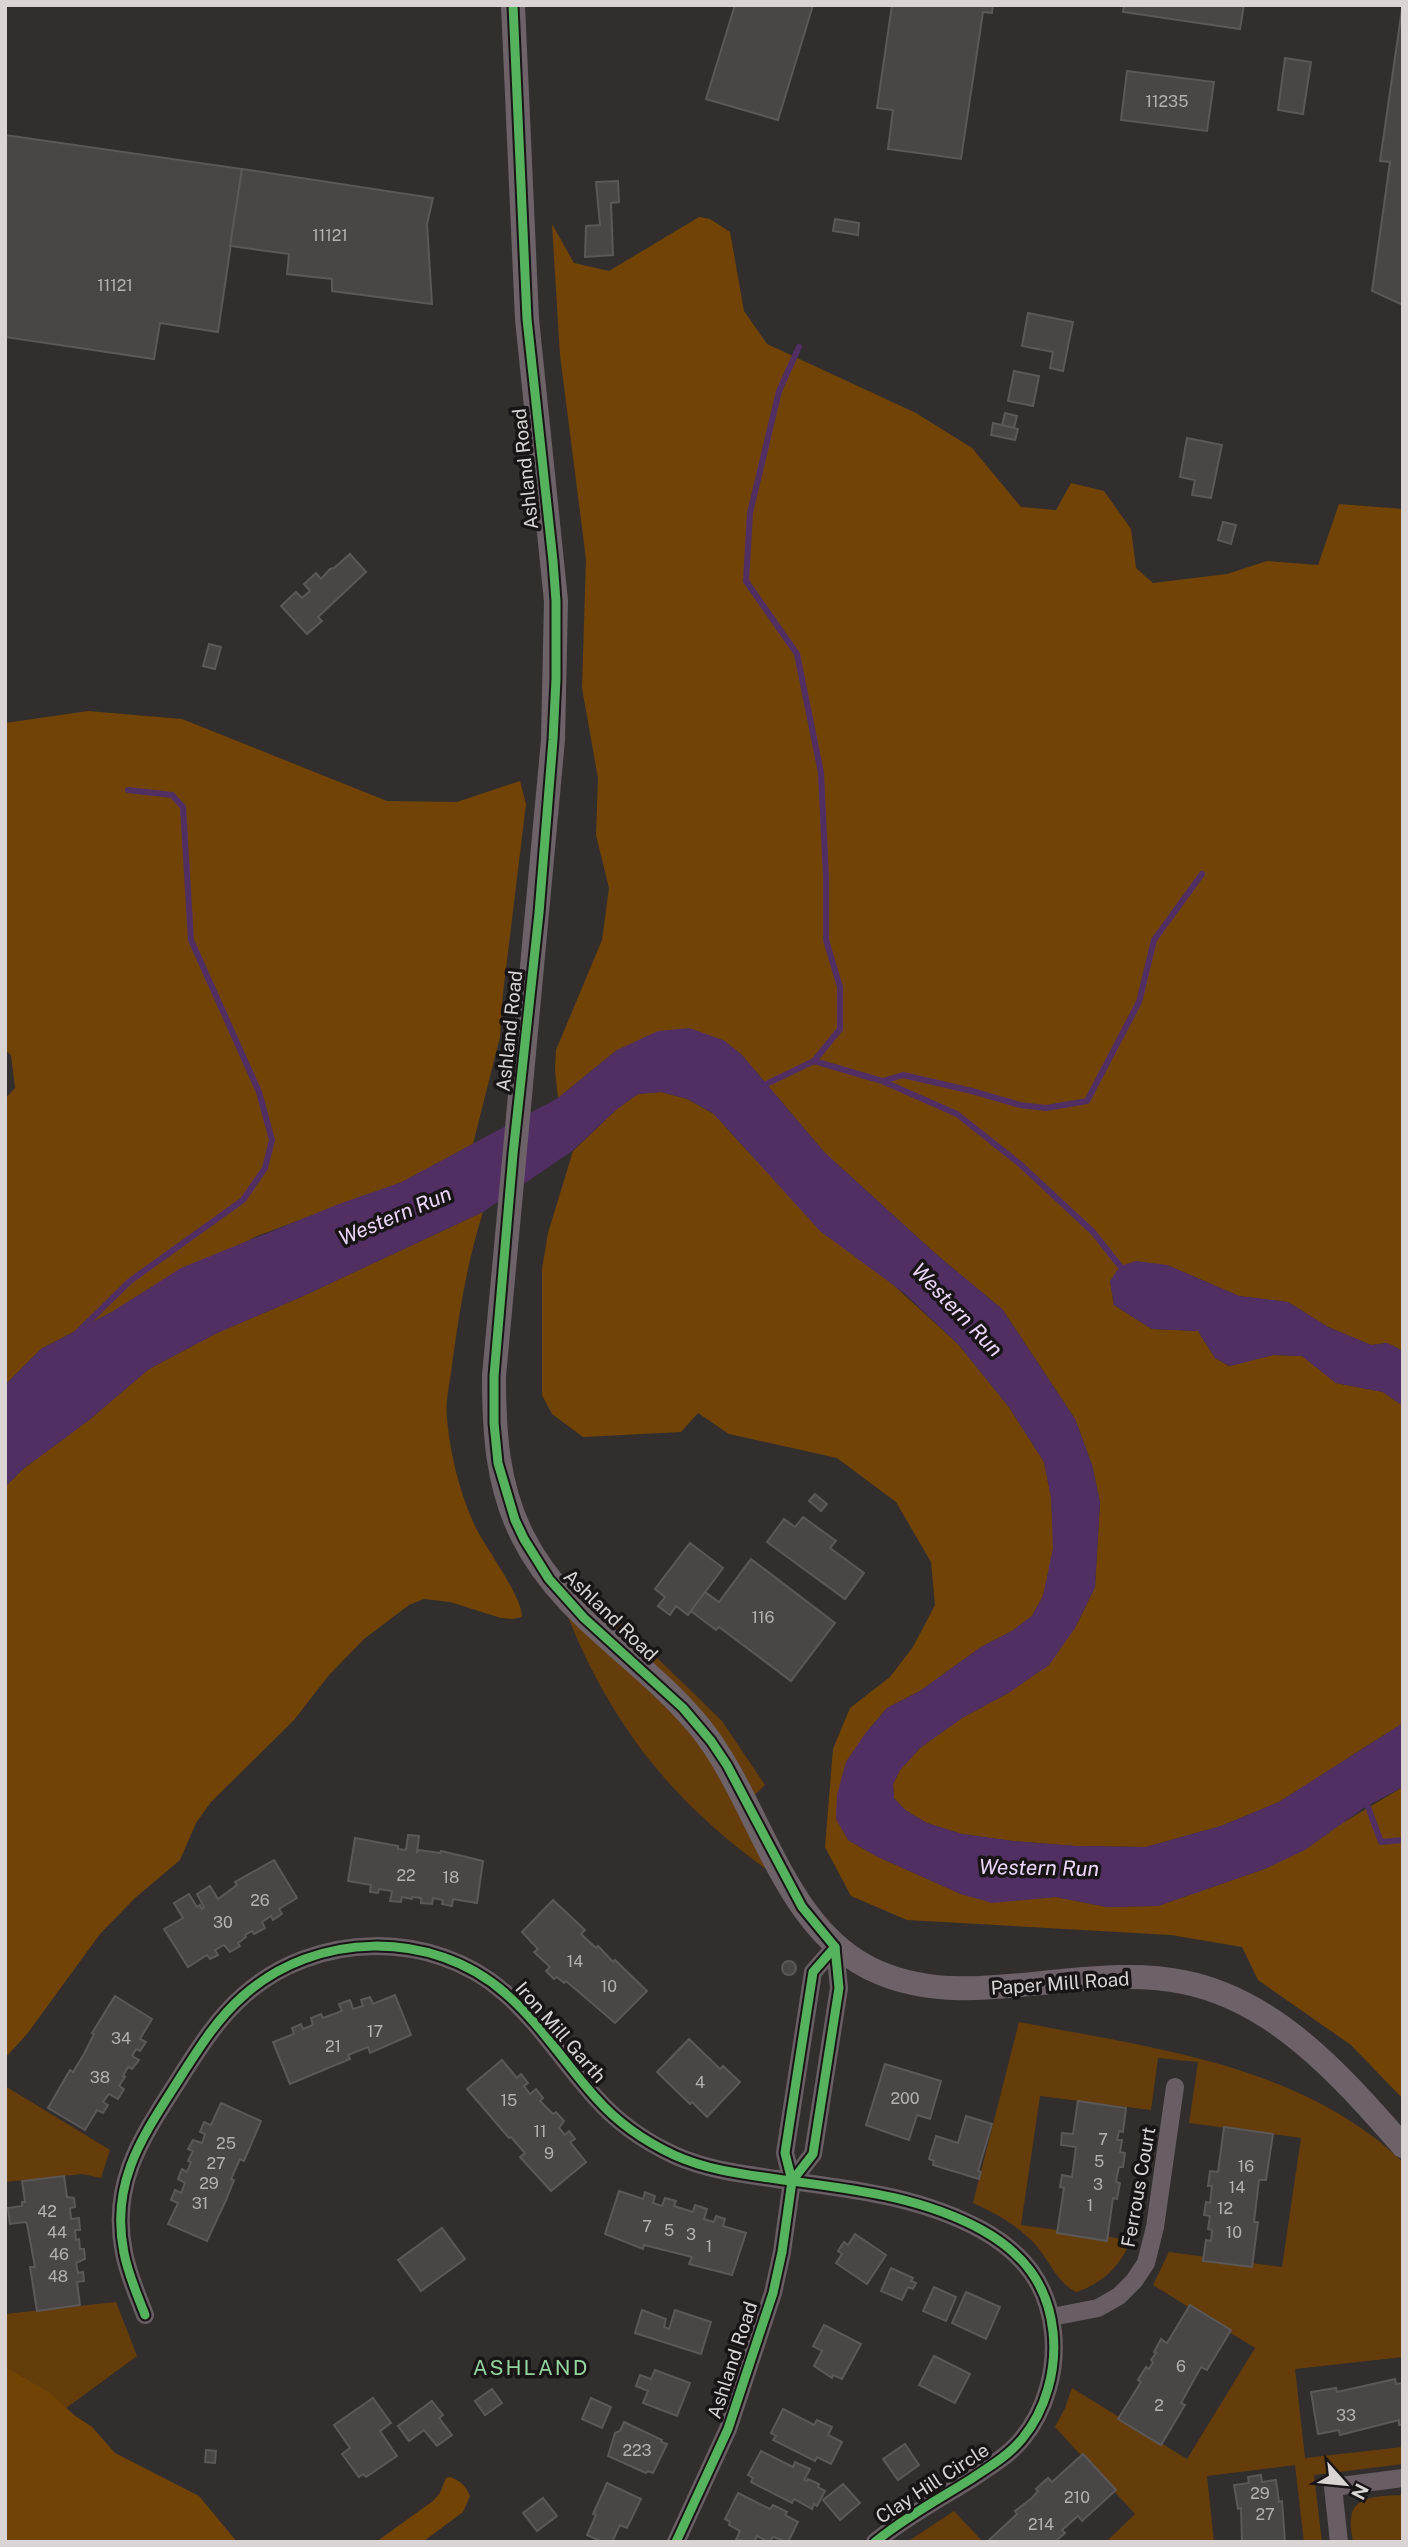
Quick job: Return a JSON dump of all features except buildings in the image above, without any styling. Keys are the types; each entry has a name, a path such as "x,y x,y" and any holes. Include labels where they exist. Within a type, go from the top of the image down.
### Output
{"main road":[{"name":"Ashland Road","path":"513,5 527,319 553,561 556,638 554,740 494,1376 494,1423 498,1462 505,1492 524,1539 549,1579 568,1602 683,1708 711,1741 727,1765 802,1907 835,1947"},
{"name":"Paper Mill Road","path":"835,1947 878,1972 926,1987 994,1988 1081,1979 1138,1978 1180,1981 1205,1987 1240,2001 1279,2025 1307,2047 1355,2091 1403,2146"}],"street":[{"name":"Iron Mill Garth","path":"145,2315 125,2257 119,2212 122,2189 130,2163 146,2131 220,2019 244,1994 274,1972 332,1950 360,1946 398,1947 422,1951 471,1969 515,2002 596,2098 623,2124 649,2142 703,2166 792,2181"},
{"name":"Ashland Road","path":"792,2181 813,2154 839,1988 835,1947"},
{"name":"Ashland Road","path":"676,2542 728,2430 782,2252 792,2181 785,2153 813,1972 835,1947"},
{"name":"Ferrous Court","path":"1052,2318 1098,2308 1119,2296 1146,2263 1155,2227 1175,2087"},
{"name":"Clay Hill Circle","path":"792,2181 887,2194 927,2205 967,2222 1000,2241 1023,2259 1041,2286 1052,2318 1055,2352 1050,2386 1023,2438 998,2461 875,2542"},
{"path":"1339,2542 1333,2487 1403,2478"}],"shaded area":[{"path":"699,217 710,219 730,232 744,311 767,344 916,413 972,448 1021,507 1056,510 1071,483 1104,491 1131,529 1136,568 1153,583 1227,574 1267,561 1318,565 1339,504 1403,509 1403,1351 1387,1343 1371,1345 1328,1327 1288,1302 1239,1296 1167,1265 1110,1281 1114,1305 1152,1329 1198,1331 1215,1358 1229,1366 1273,1355 1302,1356 1336,1383 1383,1392 1403,1406 1403,1723 1279,1802 1221,1826 1146,1847 1075,1846 1013,1841 962,1834 927,1823 905,1810 894,1798 893,1784 900,1770 920,1748 962,1718 1010,1692 1075,1628 1095,1587 1100,1502 1092,1465 1075,1419 1002,1309 937,1255 825,1153 741,1054 723,1040 617,1050 558,1098 556,1050 602,940 609,888 596,835 598,778 582,688 586,559 560,355 552,224 574,263 609,271"},
{"path":"88,711 182,719 387,801 457,802 520,781 526,804 500,1037 473,1144 402,1182 257,1236 41,1349 5,1385 5,1099 15,1088 11,1055 5,1050 5,723"},
{"path":"661,1092 687,1099 714,1114 750,1154 958,1344 1009,1407 1044,1462 1051,1497 1054,1548 1043,1596 1032,1616 1012,1631 981,1647 920,1691 887,1708 865,1734 846,1762 848,1840 876,1856 961,1894 992,1902 1056,1897 1107,1907 1158,1906 1267,1868 1403,1787 1403,2099 1351,2045 1258,1980 1242,1947 1171,1935 907,1920 851,1896 825,1847 833,1749 850,1708 890,1677 913,1647 935,1605 931,1562 896,1502 837,1458 729,1434 698,1413 681,1432 583,1437 552,1414 542,1395 542,1269 548,1233 573,1151 617,1109 638,1094"},
{"path":"483,1212 472,1250 461,1307 448,1392 448,1431 459,1484 468,1510 516,1596 522,1617 501,1618 450,1602 424,1599 409,1605 364,1639 329,1675 294,1720 211,1802 196,1823 180,1860 135,1898 100,1934 27,2034 5,2058 5,1487 23,1469 89,1420 149,1369 217,1333"},
{"path":"576,1579 722,1721 765,1785 744,1805 783,1881 706,1821 645,1754 619,1717 575,1634 557,1588"},
{"path":"1019,2022 1172,2052 1271,2081 1318,2102 1362,2129 1403,2162 1403,2357 1295,2369 1305,2458 1403,2447 1403,2464 1314,2475 1322,2542 1304,2542 1295,2465 1207,2476 1214,2542 1106,2542 1135,2514 1055,2427 1072,2388 1187,2459 1255,2348 1153,2285 1169,2252 1282,2267 1301,2138 1189,2123 1198,2062 1158,2058 1151,2110 1040,2096 1021,2225 1131,2240 1122,2258 1110,2272 1095,2284 1076,2292 1063,2282 1027,2237 1005,2220 973,2203"},
{"path":"5,2086 110,2150 101,2178 82,2174 5,2182"},
{"path":"116,2302 137,2356 39,2428 5,2542 5,2314"},
{"path":"5,2367 50,2393 92,2427 115,2453 199,2496 237,2542 5,2542"},
{"path":"450,2477 463,2484 470,2496 463,2512 424,2541 376,2542 433,2501 440,2493 446,2478"},
{"path":"1403,2495 1403,2542 1353,2542 1351,2519 1357,2505 1379,2496"},
{"path":"954,2511 983,2542 907,2542"}],"water":[{"name":"Western Run","path":"689,1028 723,1040 741,1054 825,1153 937,1255 1002,1309 1075,1419 1092,1465 1100,1502 1095,1587 1075,1628 1049,1665 1010,1692 962,1718 920,1748 900,1770 893,1784 894,1798 905,1810 927,1823 962,1834 1075,1846 1146,1847 1221,1826 1279,1802 1403,1723 1403,1787 1365,1807 1305,1850 1267,1868 1158,1906 1107,1907 1056,1897 992,1903 961,1894 876,1856 848,1840 836,1819 837,1795 846,1762 865,1734 887,1708 920,1691 981,1647 1012,1631 1032,1616 1043,1596 1053,1548 1051,1497 1044,1462 1009,1407 958,1344 904,1293 820,1231 714,1114 688,1099 661,1092 638,1094 617,1109 572,1151 483,1212 217,1333 149,1369 89,1420 23,1469 5,1487 5,1385 41,1349 110,1313 181,1268 339,1204 402,1182 558,1098 617,1050 658,1031"},
{"path":"1136,1261 1167,1265 1239,1296 1288,1302 1328,1327 1371,1345 1387,1343 1403,1351 1403,1406 1383,1392 1336,1383 1302,1356 1273,1355 1230,1366 1215,1358 1198,1331 1152,1329 1114,1305 1110,1281 1120,1266"}],"waterway":[{"path":"799,347 779,391 750,513 746,581 797,654 821,773 826,940 840,987 840,1029 814,1061"},
{"path":"77,1333 130,1281 243,1200 265,1168 272,1140 259,1092 191,940 183,807 172,795 128,790"},
{"path":"883,1081 903,1075 1020,1105 1046,1108 1087,1101 1139,1002 1154,940 1202,874"},
{"path":"762,1086 814,1061 882,1081 957,1114 1020,1164 1093,1232 1124,1271"},
{"path":"1365,1799 1381,1842 1403,1840"}],"cycle path":[{"path":"513,5 527,319 553,561 556,679 539,913 513,1154 494,1376 494,1423 498,1463 515,1520 549,1579 584,1618 683,1708 711,1741 727,1765 802,1907 835,1947 839,1988 813,2154 792,2181"},
{"path":"145,2315 124,2253 121,2226 126,2179 144,2136 196,2052 218,2023 243,1996 272,1975 304,1959 338,1950 374,1946 409,1949 443,1957 476,1972 505,1993 530,2017 604,2107 632,2131 663,2150 725,2171 856,2190 933,2209 958,2218 997,2239 1031,2272 1046,2299 1054,2346 1048,2389 1038,2415 1022,2439 1004,2456 875,2542"},
{"path":"676,2542 728,2429 773,2293 792,2181 785,2153 813,1972 835,1947"}],"district":[{"name":"ASHLAND","path":"531,2368"}]}
